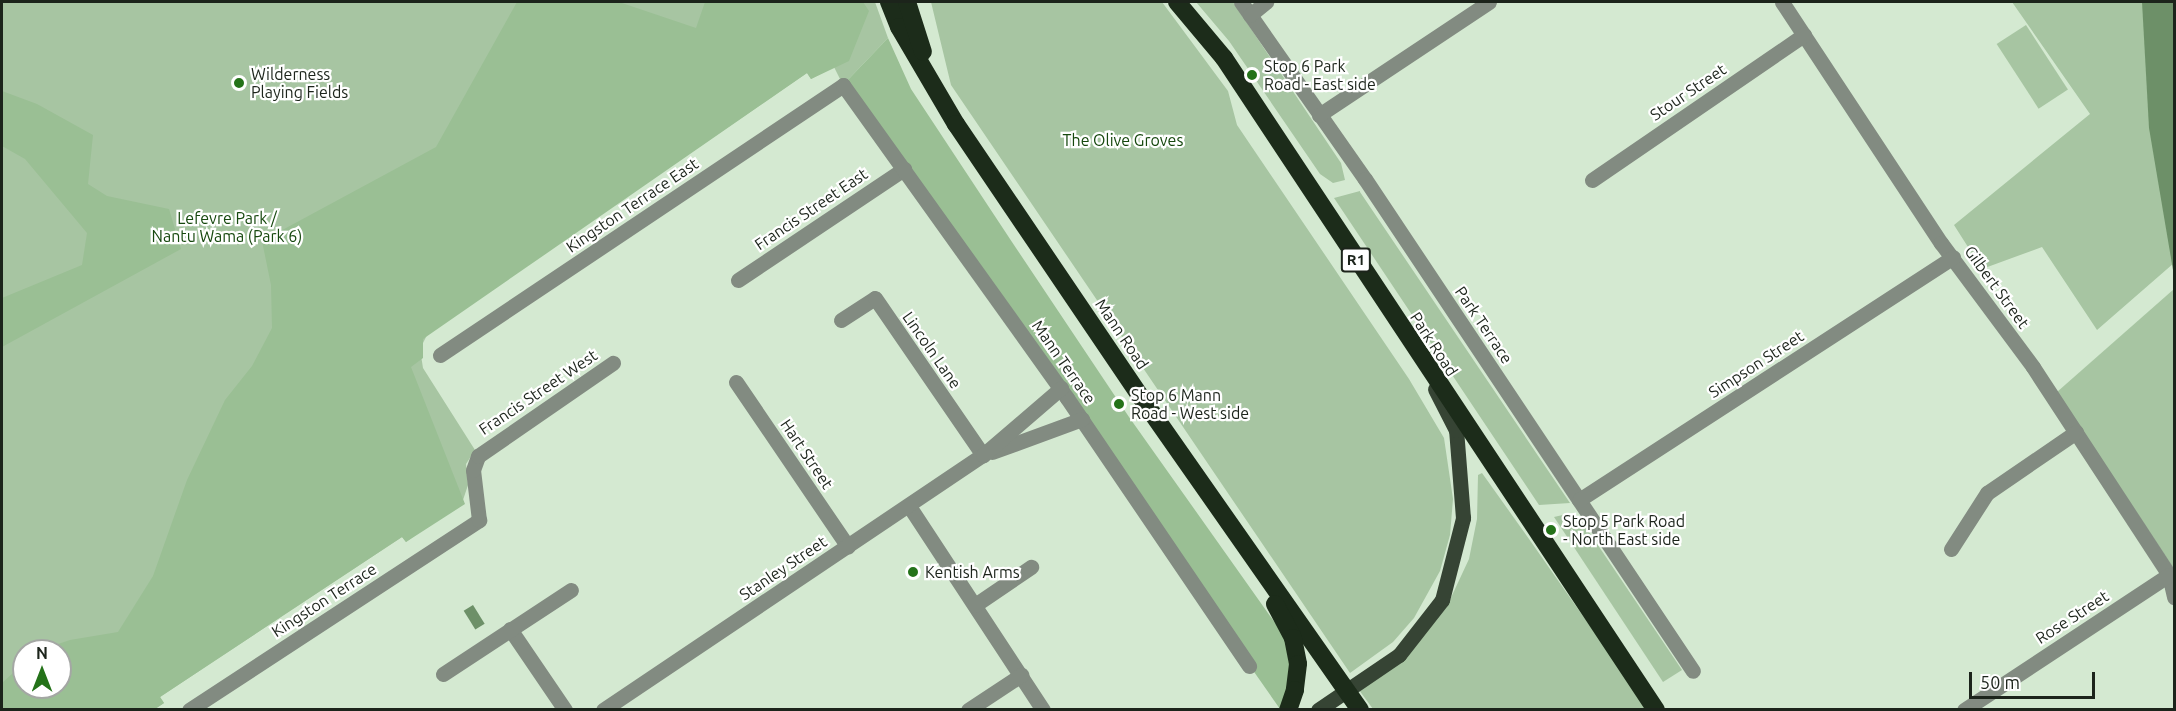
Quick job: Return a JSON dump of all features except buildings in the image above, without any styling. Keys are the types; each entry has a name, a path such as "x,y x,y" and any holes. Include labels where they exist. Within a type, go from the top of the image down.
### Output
{"highway":[{"path":"889,2 899,27 939,95"},
{"path":"907,2 939,95"},
{"path":"920,2 939,95"},
{"name":"Park Road","path":"1177,2 1224,58 1415,351 1656,710"},
{"name":"Mann Road","path":"939,95 1242,542 1360,710"},
{"path":"1242,542 1293,638 1298,664 1295,690 1288,710"}],"main road":[{"path":"1318,710 1399,656 1442,600 1463,518 1456,430 1415,351"}],"street":[{"name":"Park Terrace","path":"1241,2 1693,671"},
{"path":"1250,15 1266,2"},
{"path":"1319,116 1489,2"},
{"name":"Gilbert Street","path":"1782,2 1953,257 2033,366 2169,575 2175,597"},
{"name":"Stour Street","path":"1592,180 1804,35"},
{"name":"Mann Terrace","path":"843,85 1061,388 1249,666"},
{"name":"Kingston Terrace East","path":"440,355 843,85"},
{"name":"Francis Street East","path":"738,280 904,169"},
{"name":"Simpson Street","path":"1579,500 1953,257"},
{"name":"Lincoln Lane","path":"841,320 875,298 983,455"},
{"name":"Francis Street West","path":"479,520 473,470 478,456 613,363"},
{"name":"Hart Street","path":"736,382 848,547"},
{"name":"Stanley Street","path":"603,710 983,455 1061,388"},
{"name":"Stanley Street","path":"983,455 1082,419"},
{"path":"1951,549 1987,493 2076,432"},
{"path":"909,506 1043,710"},
{"name":"Kingston Terrace","path":"189,710 479,520"},
{"path":"975,605 1031,567"},
{"name":"Rose Street","path":"1964,710 2169,575"},
{"path":"443,674 571,590"},
{"path":"510,629 565,710"},
{"path":"968,710 1021,675"}],"green space":[{"name":"Lefevre Park / Nantu Wama (Park 6)","path":"2,2 875,2 888,38 843,85 834,67 811,79 807,73 428,333 420,349 423,368 475,450 466,464 468,485 463,500 406,542 402,537 160,697 164,703 155,709 2,710"},
{"name":"The Olive Groves","path":"931,2 1162,2 1228,91 1237,125 1409,379 1444,438 1453,499 1450,535 1440,571 1414,618 1393,642 1350,673 951,85"},
{"path":"1196,2 1233,2 1341,163 1345,180 1333,183 1320,174 1229,41"},
{"path":"2012,2 2174,2 2174,263 2097,330 2042,247 1982,269 1954,225 2090,114"},
{"path":"2026,25 2068,90 2039,109 1997,44"},
{"path":"1360,191 1570,503 1539,505 1334,198"},
{"path":"2174,289 2174,569 2057,392"},
{"path":"1482,473 1648,709 1373,709 1359,690 1418,642 1448,604 1469,559 1477,519 1478,475"},
{"path":"1567,514 1579,517 1682,670 1663,682 1554,517"}],"shaded area":[{"path":"517,2 619,2 696,28 705,2 863,2 869,11 849,61 811,79 807,73 423,339 423,358 411,367 465,504 406,542 402,537 160,697 164,703 155,709 2,709 2,683 12,674 12,699 72,699 72,640 118,632 153,576 187,480 225,400 252,366 272,328 271,285 262,241 436,147"},
{"path":"2142,2 2174,2 2174,276 2149,128"},
{"path":"888,38 911,89 1010,239 1129,417 1285,637 1292,682 1280,709 843,85"},
{"path":"2,91 37,104 93,135 88,184 107,196 169,209 181,249 2,347 2,298 82,265 87,233 25,159 2,146"},
{"path":"473,605 485,624 475,629 464,611"}],"place":[{"name":"Stop 6 Park Road - East side","path":"1252,75"},
{"name":"Wilderness Playing Fields","path":"239,83"},
{"name":"Stop 6 Mann Road - West side","path":"1119,404"},
{"name":"Stop 5 Park Road - North East side","path":"1551,530"},
{"name":"Kentish Arms","path":"913,572"}]}
